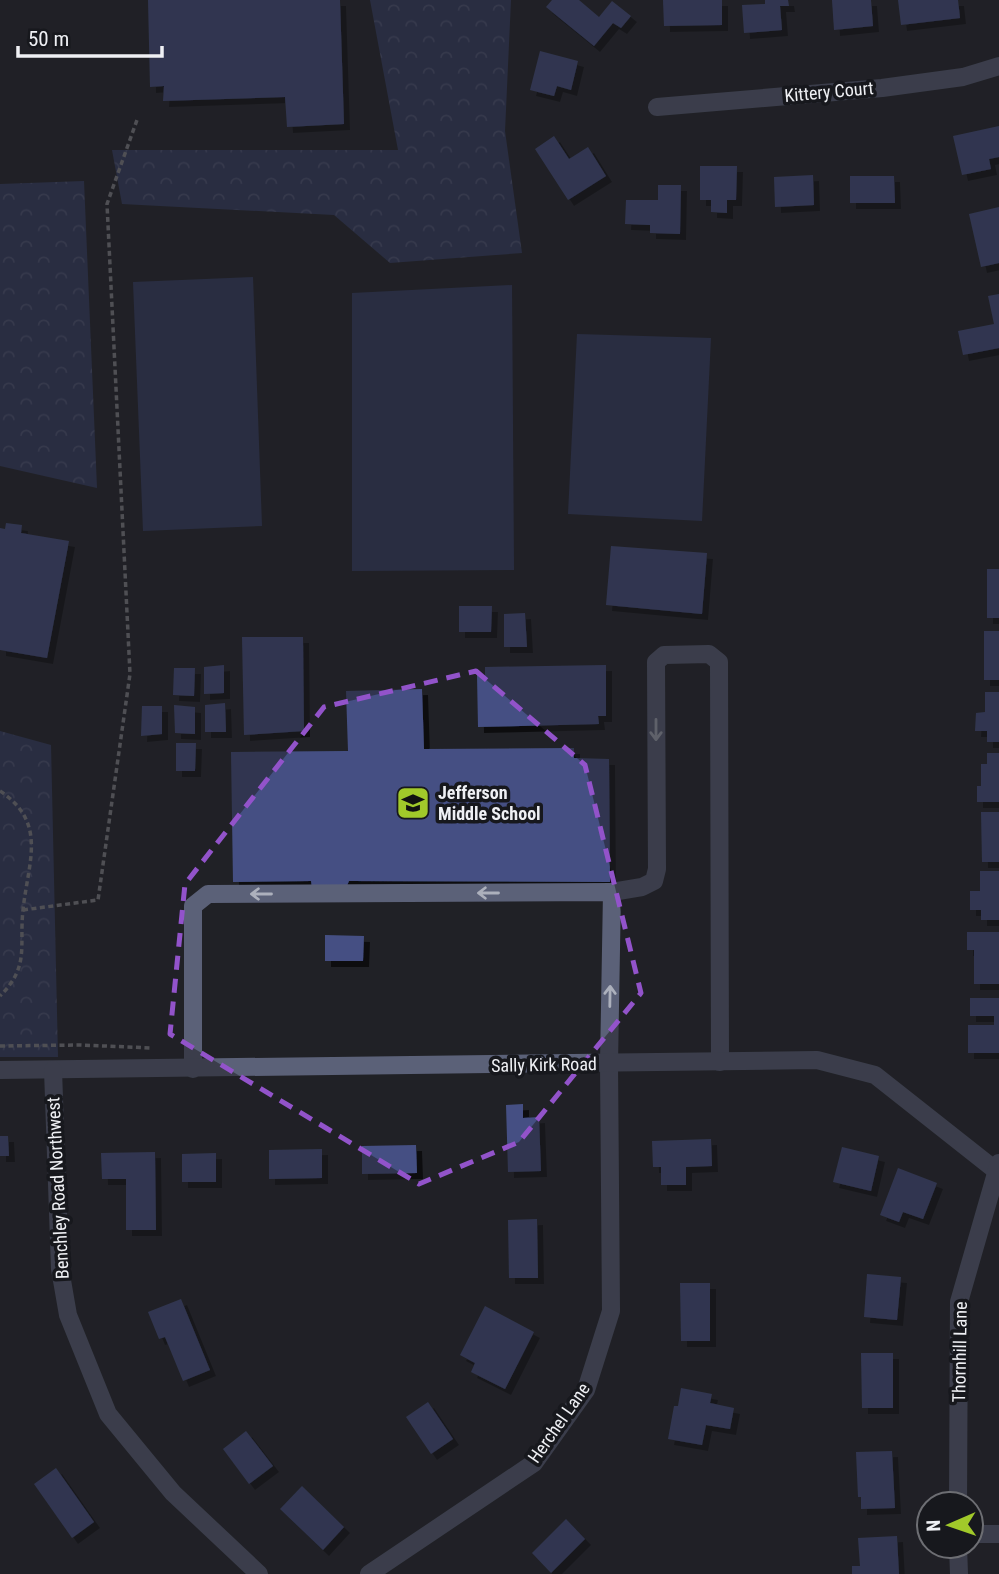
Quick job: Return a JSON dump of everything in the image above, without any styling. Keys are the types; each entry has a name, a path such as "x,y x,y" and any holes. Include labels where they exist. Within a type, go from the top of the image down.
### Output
{"street":[{"name":"Kittery Court","path":"657,107 882,88 963,77 999,66"},
{"path":"193,1069 193,906 208,894 612,892 642,887 654,881 657,869 656,662 664,655 709,654 719,662 720,1062"},
{"name":"Herchel Lane","path":"369,1574 534,1463 586,1390 611,1311 609,1064 612,892"},
{"name":"Sally Kirk Road","path":"0,1070 817,1060 874,1075 998,1169"},
{"name":"Benchley Road Northwest","path":"53,1070 60,1269 68,1315 108,1414 173,1493 259,1574"},
{"name":"Thornhill Lane","path":"958,1490 959,1302 998,1169"}],"path":[{"path":"23,910 98,900 130,674 107,204 137,120"},
{"path":"0,791 14,800 27,820 32,841 18,974 0,996"},
{"path":"0,1046 81,1045 156,1049"}],"highlighted area":[{"path":"476,671 585,765 641,993 519,1142 419,1184 170,1034 185,884 324,707"}],"green space":[{"path":"370,0 511,0 505,131 522,253 390,263 334,215 122,204 112,150 398,150"},
{"path":"84,181 97,488 0,466 0,184"},
{"path":"253,277 262,526 143,531 133,282"},
{"path":"512,285 514,570 352,571 352,293"},
{"path":"577,334 711,338 702,521 568,514"},
{"path":"0,731 51,745 58,1057 0,1057"}],"building":[{"path":"148,0 340,0 344,124 287,127 285,97 163,101 164,86 150,87"},
{"path":"552,0 579,0 599,17 612,1 631,16 621,28 613,23 594,46 546,7"},
{"path":"663,0 722,0 722,25 664,26"},
{"path":"765,0 788,0 789,6 780,6 782,30 744,33 742,5 765,4"},
{"path":"832,0 871,0 873,26 834,30"},
{"path":"898,0 958,0 960,18 901,25"},
{"path":"540,51 578,61 571,90 557,86 554,96 530,90"},
{"path":"999,126 999,157 989,159 991,169 962,175 953,136"},
{"path":"554,136 569,159 588,147 606,176 568,200 535,149"},
{"path":"700,166 737,166 736,200 727,200 727,213 711,212 711,200 700,200"},
{"path":"813,175 814,205 775,207 774,177"},
{"path":"850,176 894,176 895,203 850,203"},
{"path":"658,185 681,185 680,234 650,233 650,225 625,224 626,200 658,200"},
{"path":"999,207 999,263 981,267 969,214"},
{"path":"999,294 999,348 963,355 958,331 994,324 988,296"},
{"path":"6,523 22,525 21,533 69,541 47,658 0,650 0,528 5,529"},
{"path":"611,546 707,553 702,614 606,605"},
{"path":"987,569 999,569 999,618 987,618"},
{"path":"459,606 492,606 491,632 459,632"},
{"path":"525,613 527,647 504,647 504,614"},
{"path":"984,631 999,631 999,680 984,680"},
{"path":"242,637 303,637 304,731 244,735"},
{"path":"224,665 224,693 204,694 204,667"},
{"path":"606,665 606,716 598,716 599,724 478,727 477,675 485,675 485,667"},
{"path":"174,668 195,668 194,696 173,695"},
{"path":"422,689 424,749 574,748 574,758 609,759 610,882 349,881 346,888 312,888 311,881 233,882 231,752 348,751 346,691"},
{"path":"985,692 999,692 999,742 987,742 987,731 975,731 976,713 985,712"},
{"path":"225,703 226,732 205,732 205,705"},
{"path":"174,705 195,707 195,734 175,733"},
{"path":"142,706 162,706 162,734 141,736"},
{"path":"176,743 196,743 195,771 176,771"},
{"path":"987,753 999,753 999,802 977,802 977,786 981,786 981,764 987,764"},
{"path":"981,812 999,812 999,862 982,862"},
{"path":"980,871 999,871 999,920 981,920 981,910 970,910 970,891 980,891"},
{"path":"967,932 999,932 999,984 974,984 974,950 967,950"},
{"path":"325,935 364,936 363,961 325,961"},
{"path":"970,998 999,998 999,1053 968,1053 968,1025 994,1025 994,1016 970,1016"},
{"path":"523,1104 523,1118 539,1117 541,1171 508,1172 506,1105"},
{"path":"0,1136 8,1136 9,1156 0,1156"},
{"path":"711,1139 712,1166 686,1167 686,1185 661,1185 661,1167 653,1167 652,1141"},
{"path":"416,1145 417,1173 362,1174 362,1146"},
{"path":"842,1147 879,1156 871,1191 833,1182"},
{"path":"322,1149 322,1178 269,1179 269,1150"},
{"path":"155,1152 156,1230 126,1230 126,1179 102,1179 101,1153"},
{"path":"216,1153 216,1182 182,1182 182,1154"},
{"path":"898,1168 937,1183 923,1219 903,1212 899,1222 880,1215"},
{"path":"537,1219 538,1278 509,1278 508,1220"},
{"path":"867,1274 901,1277 897,1320 864,1317"},
{"path":"680,1283 710,1283 710,1341 681,1341"},
{"path":"181,1299 210,1370 183,1381 165,1337 159,1339 148,1312"},
{"path":"485,1306 534,1332 505,1389 471,1372 475,1363 460,1355"},
{"path":"861,1353 893,1353 893,1408 862,1408"},
{"path":"681,1388 712,1394 710,1403 734,1408 730,1429 706,1425 702,1445 668,1439 674,1406 678,1406"},
{"path":"428,1402 453,1439 431,1454 406,1417"},
{"path":"246,1431 273,1466 249,1484 223,1449"},
{"path":"892,1451 895,1508 861,1509 856,1452"},
{"path":"56,1468 94,1522 72,1538 34,1484"},
{"path":"302,1486 344,1527 323,1550 280,1509"},
{"path":"566,1519 585,1539 551,1573 532,1553"},
{"path":"897,1536 899,1574 852,1574 852,1566 860,1566 858,1538"}],"place":[{"name":"Jefferson Middle School","path":"413,803"}]}
